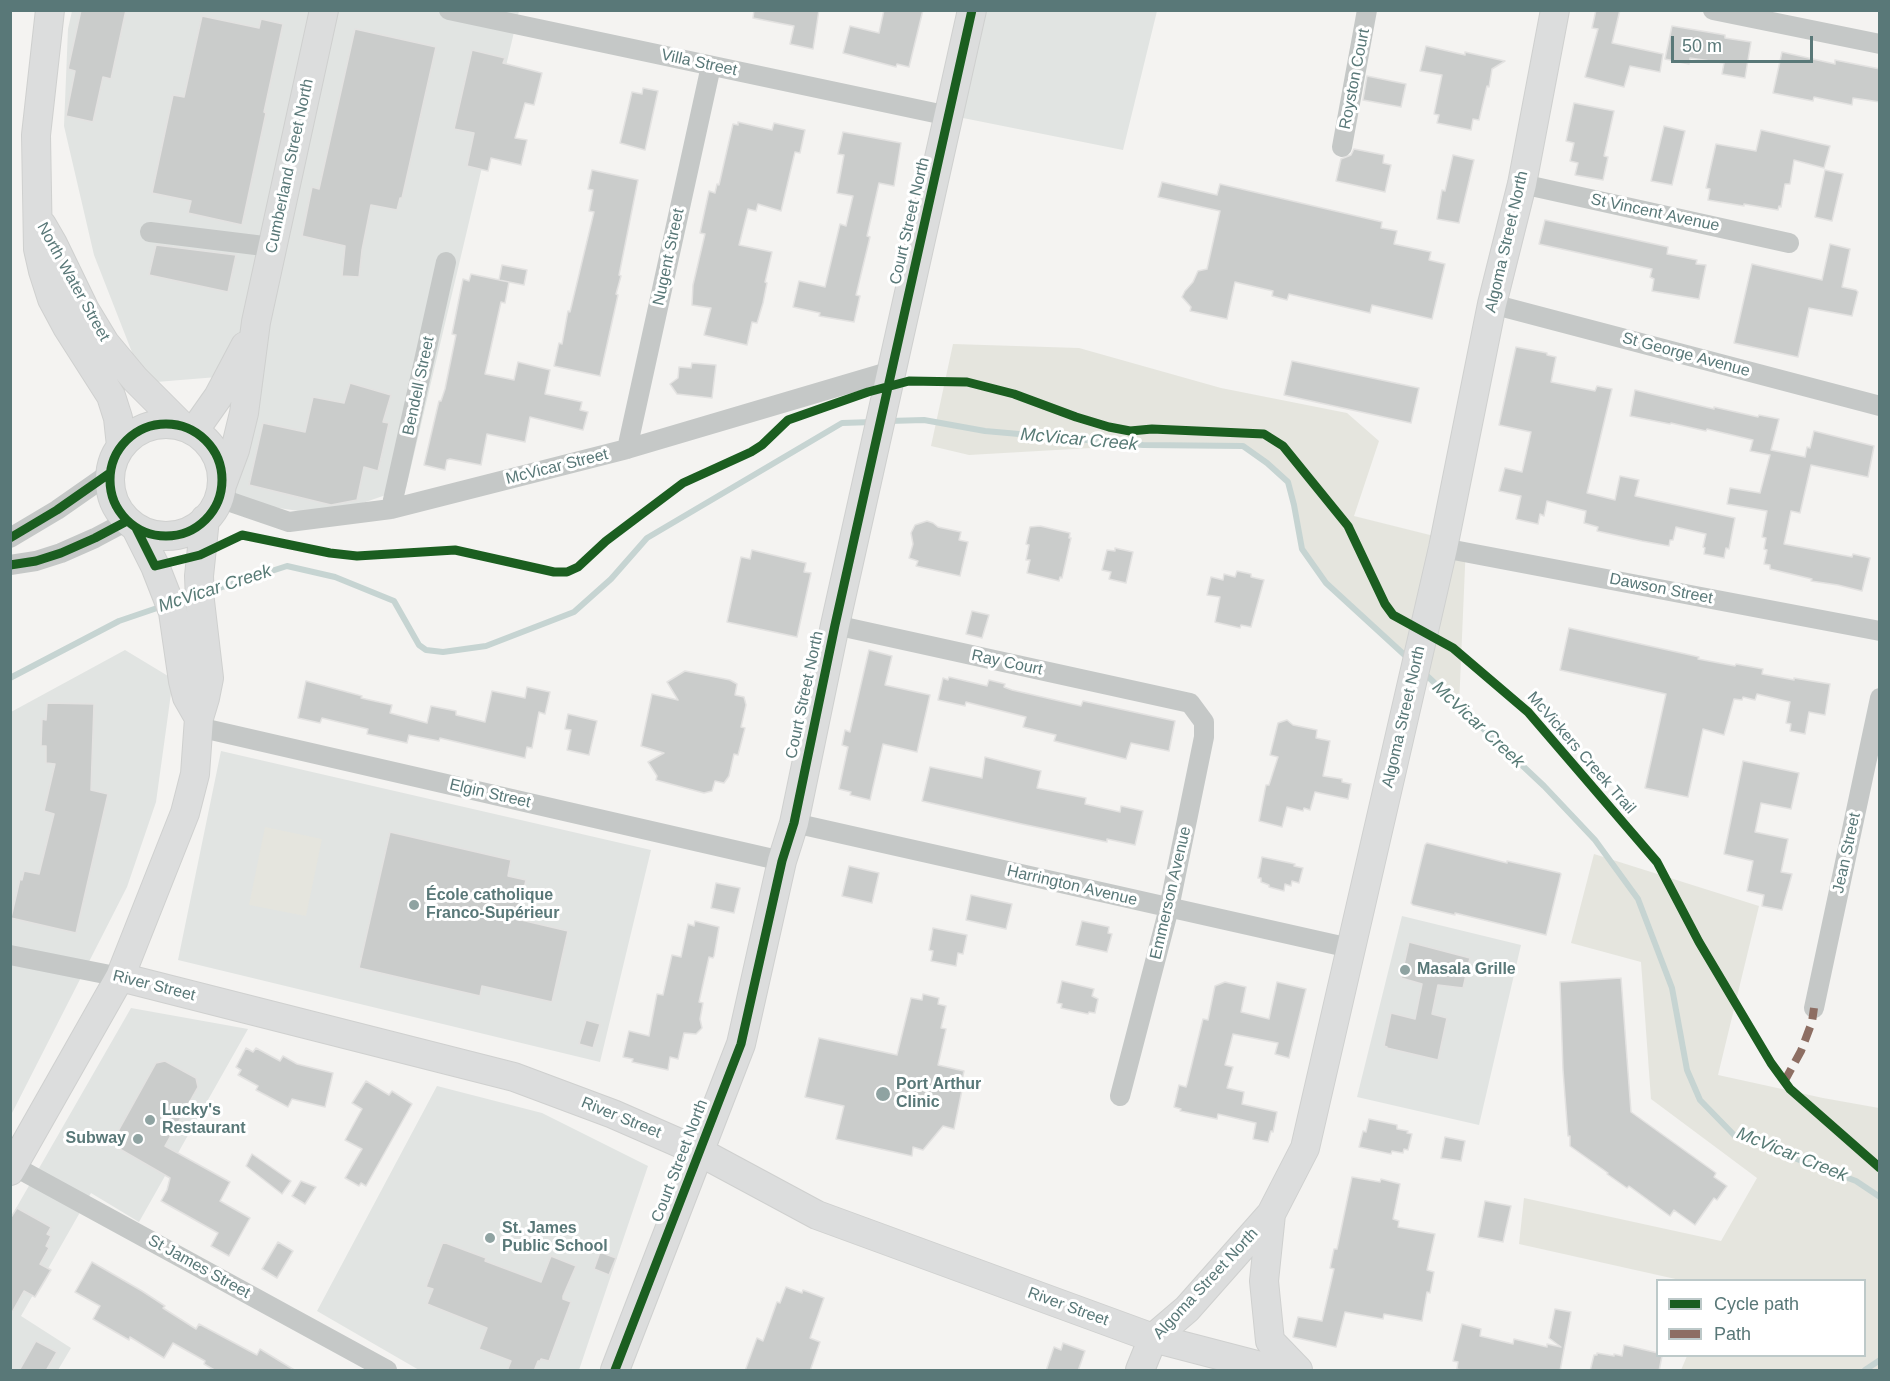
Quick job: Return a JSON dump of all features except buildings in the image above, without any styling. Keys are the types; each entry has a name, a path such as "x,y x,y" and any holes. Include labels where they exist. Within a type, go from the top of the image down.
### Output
{"street":[{"name":"North Water Street","path":"50,10 36,135 38,249 52,299 111,396 118,418 121,446"},
{"name":"Cumberland Street North","path":"196,679 199,576 215,501 236,450 244,413 256,322 324,10"},
{"name":"Villa Street","path":"449,10 949,116"},
{"name":"Court Street North","path":"615,1371 741,1044 783,861 794,823 857,523 972,10"},
{"name":"Royston Court","path":"1342,147 1367,10"},
{"name":"Algoma Street North","path":"1140,1371 1153,1338 1186,1309 1271,1214 1305,1148 1443,548 1492,304 1522,184 1555,10"},
{"path":"1713,10 1880,44"},
{"name":"Nugent Street","path":"627,449 711,66"},
{"name":"St Vincent Avenue","path":"1522,184 1789,243"},
{"name":"North Water Street","path":"37,216 85,310 105,343 135,379 188,429"},
{"path":"150,232 272,247"},
{"name":"Bendell Street","path":"391,509 446,262"},
{"name":"St George Avenue","path":"1492,304 1880,406"},
{"name":"Cumberland Street North","path":"188,429 218,397 256,322"},
{"name":"McVicar Street","path":"215,501 289,522 391,509 627,449 891,371"},
{"path":"155,424 169,424 188,429 204,439 215,454 221,472 215,501 196,528 184,533 172,536 153,534 132,525 119,511 113,500 110,473 115,454 130,436 155,424"},
{"path":"10,538 57,510 110,473"},
{"name":"Cumberland Street North","path":"11,1167 120,977 185,813 195,774 198,722 206,698 196,679 162,582 132,525"},
{"path":"10,565 36,561 132,525"},
{"name":"Dawson Street","path":"1443,548 1880,631"},
{"name":"Ray Court","path":"835,625 1179,700"},
{"name":"Jean Street","path":"1814,1008 1880,698"},
{"name":"Emmerson Avenue","path":"1120,1096 1169,908 1204,737 1204,722 1190,703 1179,700"},
{"name":"Elgin Street","path":"198,722 783,861"},
{"name":"Harrington Avenue","path":"794,823 1350,948"},
{"name":"River Street","path":"10,955 120,977 513,1077 613,1114 700,1152 817,1215 1153,1338 1276,1371"},
{"name":"St James Street","path":"11,1167 387,1371"},
{"path":"1271,1214 1264,1281 1270,1341 1298,1371"}],"shaded area":[{"path":"72,11 519,11 406,488 354,506 306,512 230,501 254,374 144,383 94,255 64,126 68,29"},
{"path":"984,11 1157,11 1123,150 958,117"},
{"path":"953,344 1079,348 1221,388 1347,413 1379,441 1354,516 1466,544 1459,706 1326,583 1302,549 1288,482 1243,446 1143,445 969,455 931,446"},
{"path":"125,650 173,679 156,802 127,887 11,1115 11,712"},
{"name":"École catholique Franco-Supérieur","path":"221,751 651,850 600,1062 178,960"},
{"path":"265,827 322,839 306,916 249,905"},
{"path":"1594,854 1759,906 1718,1075 1879,1108 1879,1370 1681,1370 1687,1357 1866,1357 1866,1279 1676,1279 1519,1244 1524,1198 1721,1241 1757,1178 1651,1099 1641,962 1571,943"},
{"path":"1402,916 1521,945 1479,1125 1357,1097"},
{"path":"131,1008 248,1029 139,1222 91,1193 21,1316 71,1348 58,1370 11,1370 11,1217"},
{"name":"St. James Public School","path":"437,1086 542,1113 648,1166 579,1370 419,1370 317,1311"}],"waterway":[{"name":"McVicar Creek","path":"889,421 924,420 985,431 1143,445 1243,446 1288,482 1302,549 1326,583 1410,660"},
{"name":"McVicar Creek","path":"207,592 287,566 335,577 394,601 419,645 426,650 443,652 486,646 574,612 611,579 647,538 842,423 873,422"},
{"name":"McVicar Creek","path":"10,678 119,621 163,606"},
{"name":"McVicar Creek","path":"1424,673 1544,786 1595,840 1638,899 1672,988 1687,1070 1700,1100 1735,1136 1856,1181 1880,1197"},
{"name":"McVicar Creek","path":"1865,1370 1880,1360"}],"marked path":[{"path":"1784,1082 1801,1051 1812,1022 1814,1008"}],"cycle path":[{"path":"615,1370 741,1044 782,861 794,823 835,625 972,10"},
{"name":"McVickers Creek Trail","path":"136,528 155,566 200,555 242,535 330,553 357,556 455,550 554,572 567,572 578,567 606,541 683,483 751,452 762,445 788,420 868,392 909,381 967,382 1014,394 1109,427 1130,431 1152,429 1264,434 1283,446 1348,526 1385,604 1393,615 1453,648 1528,712 1657,862 1699,942 1771,1063 1790,1089 1880,1168"},
{"path":"166,424 187,428 206,440 218,459 222,480 218,501 206,520 187,532 166,536 145,532 126,520 114,501 110,480 114,459 126,440 145,428 166,424"},
{"path":"10,538 57,510 110,473"},
{"path":"10,565 36,561 61,553 127,521"}],"place":[{"name":"École catholique Franco-Supérieur","path":"414,905"},
{"name":"Masala Grille","path":"1405,970"},
{"name":"Port Arthur Clinic","path":"883,1094"},
{"name":"Lucky's Restaurant","path":"150,1120"},
{"name":"Subway","path":"138,1139"},
{"name":"St. James Public School","path":"490,1238"}]}
